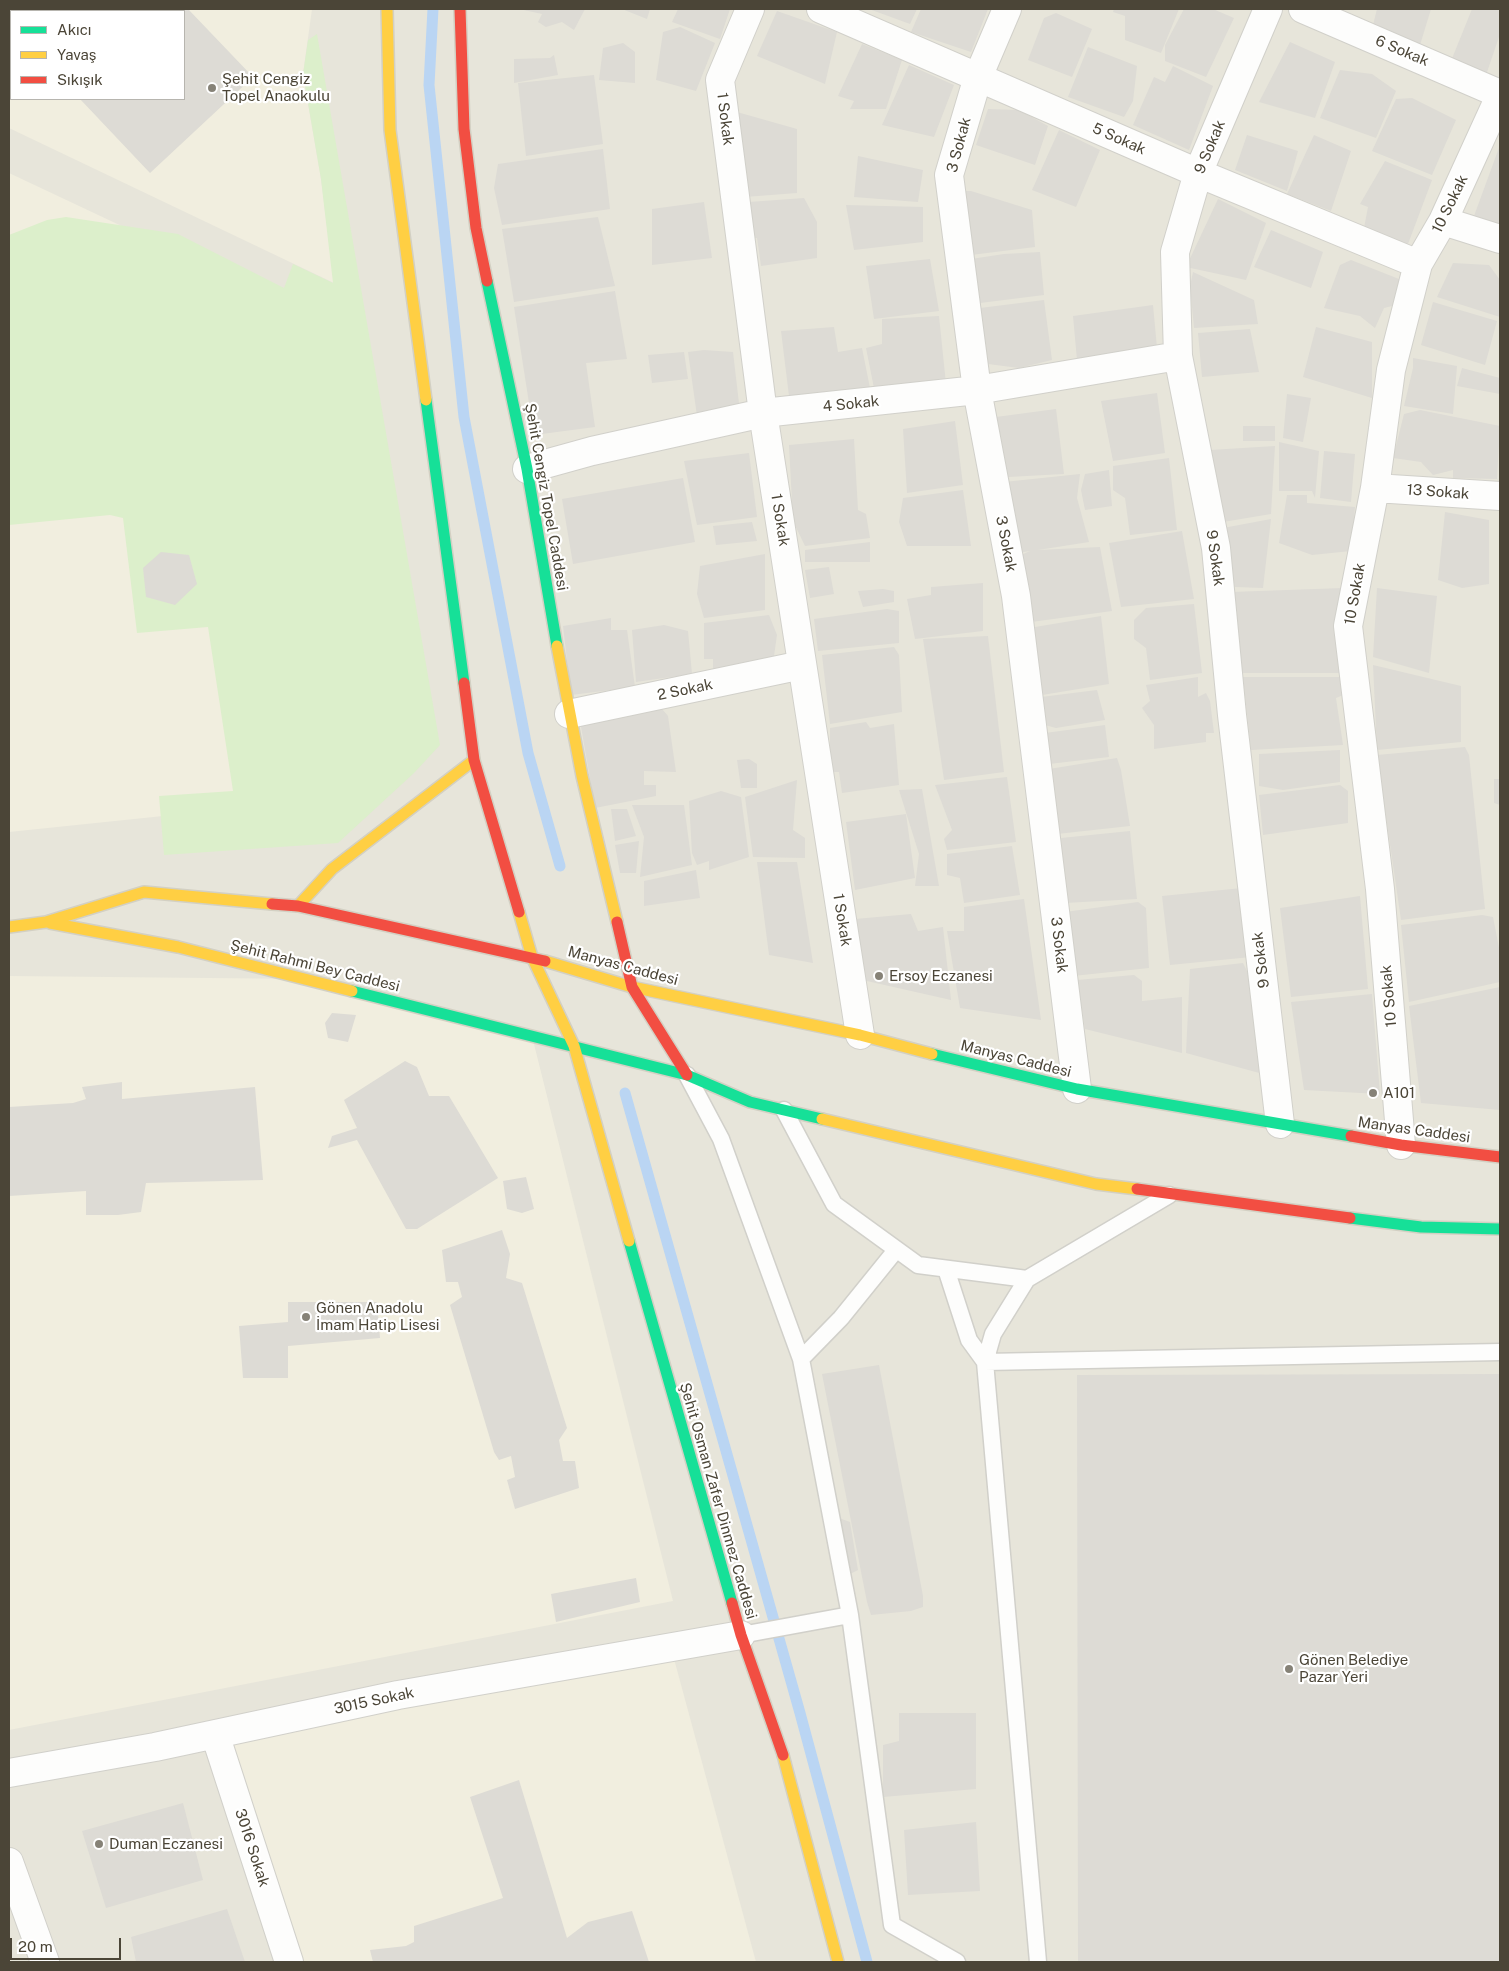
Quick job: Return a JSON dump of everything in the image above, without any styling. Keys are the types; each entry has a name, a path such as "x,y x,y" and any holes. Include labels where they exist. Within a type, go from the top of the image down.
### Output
{"main road":[{"path":"387,9 390,130 474,760 532,957"},
{"name":"Şehit Cengiz Topel Caddesi","path":"460,9 464,129 476,228 527,469 569,714 582,776 632,987 687,1075"},
{"path":"298,906 332,869 474,760"},
{"name":"Şehit Rahmi Bey Caddesi","path":"9,927 46,922 144,892 298,906 532,957"},
{"name":"Şehit Rahmi Bey Caddesi","path":"46,922 178,947 574,1046"},
{"name":"Manyas Caddesi","path":"532,957 632,987 860,1035 1010,1074 1077,1089 1401,1145 1500,1157"},
{"name":"Şehit Osman Zafer Dinmez Caddesi","path":"532,957 574,1046 740,1634 781,1746 838,1962"},
{"path":"574,1046 687,1075 750,1102 1096,1184 1420,1227 1500,1229"}],"street":[{"name":"1 Sokak","path":"750,9 720,80 763,413 860,1035"},
{"name":"5 Sokak","path":"821,9 1198,173 1418,264"},
{"name":"3 Sokak","path":"1007,9 978,77 949,175 977,390 1016,596 1077,1089"},
{"name":"9 Sokak","path":"1268,9 1198,173 1175,252 1178,356 1216,548 1232,715 1280,1124"},
{"name":"6 Sokak","path":"1303,9 1500,95"},
{"name":"10 Sokak","path":"1401,1145 1380,890 1348,626 1375,488 1391,370 1418,264 1443,221 1500,95"},
{"path":"1443,221 1500,238"},
{"name":"4 Sokak","path":"527,469 592,451 763,413 977,390 1178,356"},
{"name":"13 Sokak","path":"1375,488 1500,496"},
{"name":"2 Sokak","path":"569,714 802,665"},
{"name":"3015 Sokak","path":"9,1773 155,1747 398,1695 740,1634"},
{"name":"3016 Sokak","path":"215,1734 289,1962"},
{"path":"9,1862 45,1962"}],"lane":[{"path":"687,1075 721,1139 801,1359 850,1615 892,1925 957,1962"},
{"path":"784,1110 834,1204 896,1250 918,1265 1027,1279"},
{"path":"1038,1962 985,1362 993,1334 1027,1279 1169,1194"},
{"path":"801,1359 841,1318 896,1250"},
{"path":"946,1269 969,1340 985,1362"},
{"path":"985,1362 1500,1352"},
{"path":"740,1634 850,1615"}],"shaded area":[{"path":"9,9 1500,9 1500,1962 9,1962"},
{"path":"312,9 303,74 321,179 334,283 9,128 10,77 10,100 185,100 185,10 82,10"},
{"path":"9,173 300,310 317,800 9,832"},
{"name":"Gönen Anadolu İmam Hatip Lisesi","path":"9,976 308,979 531,1032 673,1601 9,1730"},
{"path":"670,1644 756,1962 302,1962 228,1741"}],"green space":[{"path":"317,34 440,745 414,773 338,843 164,855 159,796 233,791 208,627 137,633 123,518 110,515 9,525 9,235 47,220 66,217 178,234 284,288 293,264 333,283 321,179 303,74 308,40"}],"building":[{"name":"Şehit Cengiz Topel Anaokulu","path":"188,9 253,77 150,173 81,100 185,100 185,10 128,10"},
{"path":"519,9 585,9 574,30 562,22 546,27 538,22 542,14"},
{"path":"622,9 650,9 647,19"},
{"path":"678,9 730,9 720,39 672,22"},
{"path":"869,9 917,9 910,24"},
{"path":"921,9 988,9 971,52 911,32"},
{"path":"1114,9 1179,9 1161,53 1125,40 1125,16 1113,12"},
{"path":"1184,9 1213,9 1234,18 1206,77 1165,61 1165,45"},
{"path":"1377,9 1431,9 1420,45 1372,29"},
{"path":"1472,9 1500,9 1500,34 1485,78 1449,66"},
{"path":"777,11 837,32 825,84 757,56"},
{"path":"1056,13 1092,29 1072,77 1028,60 1044,18"},
{"path":"680,27 715,43 696,91 656,80 663,32"},
{"path":"1290,42 1335,62 1315,118 1259,102"},
{"path":"623,43 635,52 635,83 599,80 603,48"},
{"path":"862,44 902,60 886,109 850,109 854,101 838,96"},
{"path":"1088,47 1137,66 1133,101 1124,117 1068,97"},
{"path":"554,55 558,75 514,83 514,59 550,58"},
{"path":"909,65 954,85 934,137 882,125"},
{"path":"1173,66 1213,86 1189,150 1133,125 1154,77 1165,82"},
{"path":"1340,70 1372,74 1396,91 1376,138 1320,118"},
{"path":"594,75 603,144 526,156 518,83"},
{"path":"1412,98 1456,120 1432,175 1372,151 1396,99"},
{"path":"988,109 1019,110 1048,126 1035,165 976,145"},
{"path":"737,112 797,129 797,193 745,197"},
{"path":"1059,130 1100,150 1076,207 1032,190"},
{"path":"1247,135 1298,151 1287,191 1235,170"},
{"path":"1314,135 1351,151 1331,211 1287,194"},
{"path":"1500,145 1500,224 1474,216"},
{"path":"603,149 610,209 502,225 494,188 498,164"},
{"path":"858,156 923,170 918,202 854,197"},
{"path":"1385,161 1432,180 1408,244 1364,228 1368,207 1360,204"},
{"path":"963,191 971,191 1032,210 1035,247 971,255"},
{"path":"804,198 817,222 817,258 761,266 757,238 749,238 749,202"},
{"path":"1218,199 1266,223 1246,280 1186,267"},
{"path":"704,202 712,258 652,265 652,209"},
{"path":"846,205 923,207 923,242 854,250"},
{"path":"598,217 615,286 514,302 502,229"},
{"path":"1271,230 1323,252 1311,288 1254,267"},
{"path":"1040,252 1044,295 980,303 971,259 1004,254"},
{"path":"930,259 939,311 874,319 866,266"},
{"path":"1351,260 1404,281 1396,305 1384,308 1375,328 1360,316 1324,308 1340,265"},
{"path":"1453,263 1489,265 1500,280 1500,317 1437,297"},
{"path":"1193,272 1254,300 1258,324 1194,328 1190,286"},
{"path":"615,291 627,359 586,363 595,427 534,435 514,307"},
{"path":"1044,300 1052,360 1019,368 988,364 980,308"},
{"path":"1433,302 1497,321 1485,365 1421,345"},
{"path":"1153,305 1157,348 1077,360 1073,316"},
{"path":"939,316 946,384 874,388 866,348 882,344 882,319"},
{"path":"834,327 838,352 862,348 870,388 789,396 781,331"},
{"path":"1316,327 1372,342 1372,398 1303,377"},
{"path":"1250,329 1259,372 1202,377 1198,333"},
{"path":"704,350 733,352 740,412 697,416 688,352"},
{"path":"684,352 688,379 652,383 648,355"},
{"path":"1413,358 1457,366 1453,414 1404,406 1413,368"},
{"path":"1462,368 1500,378 1500,394 1457,386"},
{"path":"1157,393 1165,453 1113,461 1101,401"},
{"path":"1287,394 1311,398 1303,442 1283,438"},
{"path":"1056,409 1064,474 1008,477 996,417"},
{"path":"1420,410 1500,426 1497,479 1453,478 1453,470 1433,475 1421,462 1393,458 1404,414"},
{"path":"955,421 963,485 907,493 903,429"},
{"path":"1243,426 1275,426 1275,441 1243,441"},
{"path":"854,439 858,510 866,514 870,538 805,546 793,521 789,445"},
{"path":"1279,442 1319,451 1315,498 1312,491 1279,491"},
{"path":"1275,446 1271,514 1223,522 1210,450"},
{"path":"1324,451 1355,454 1351,502 1320,498"},
{"path":"749,453 757,517 697,525 684,461"},
{"path":"1169,458 1177,530 1130,535 1125,498 1113,490 1113,466"},
{"path":"1109,470 1112,506 1085,510 1081,490 1085,474"},
{"path":"1080,474 1077,498 1089,542 1038,550 1100,547 1112,611 1024,623 1012,559 1030,551 1012,554 1004,482"},
{"path":"683,478 695,542 573,564 562,499"},
{"path":"963,490 971,546 907,546 899,522 903,498"},
{"path":"1287,495 1307,495 1307,503 1355,507 1351,551 1312,555 1279,543"},
{"path":"1445,512 1489,520 1489,584 1462,588 1438,580"},
{"path":"1271,519 1263,588 1235,587 1223,528"},
{"path":"752,522 757,541 716,545 713,526"},
{"path":"1182,531 1194,599 1121,607 1109,543"},
{"path":"870,542 870,562 805,562 805,550"},
{"path":"161,552 189,555 197,584 175,605 146,597 143,568"},
{"path":"765,554 765,610 704,618 697,594 700,566"},
{"path":"829,567 834,594 810,598 805,570"},
{"path":"983,583 983,631 915,639 907,599 931,595 931,587"},
{"path":"1343,588 1348,673 1239,673 1231,592"},
{"path":"1377,588 1437,596 1429,673 1373,657"},
{"path":"883,589 894,591 894,602 863,607 858,591"},
{"path":"1194,604 1202,673 1150,680 1146,648 1134,639 1134,620 1146,608"},
{"path":"887,609 899,611 899,643 818,651 814,619"},
{"path":"769,615 777,635 773,663 713,671 713,659 704,659 704,623"},
{"path":"1101,616 1109,684 1036,696 1029,628"},
{"path":"611,618 611,630 627,630 635,687 571,695 563,626"},
{"path":"664,625 688,631 692,674 636,682 632,630"},
{"path":"988,636 1004,772 944,780 923,639"},
{"path":"894,647 899,655 902,712 830,724 822,655"},
{"path":"1373,665 1461,686 1461,742 1377,750"},
{"path":"1198,677 1198,697 1206,693 1210,701 1214,733 1206,733 1206,742 1154,749 1154,725 1142,708 1150,701 1146,685"},
{"path":"1243,677 1348,677 1348,693 1336,698 1343,745 1251,750"},
{"path":"1097,690 1105,720 1056,728 1041,724 1041,697"},
{"path":"656,702 668,716 676,772 644,771 644,785 656,785 656,796 595,808 579,715"},
{"path":"866,722 870,728 894,724 899,785 842,793 839,772 830,772 830,728"},
{"path":"1105,725 1109,757 1049,764 1045,733"},
{"path":"1465,747 1469,755 1485,909 1401,920 1377,755"},
{"path":"1340,750 1340,782 1283,790 1259,786 1259,754"},
{"path":"1117,758 1121,770 1130,826 1057,834 1049,769"},
{"path":"749,759 757,764 757,788 741,788 737,760"},
{"path":"1007,777 1016,842 947,850 944,839 952,830 935,785"},
{"path":"1494,779 1500,779 1500,805 1494,803"},
{"path":"797,780 793,830 805,838 805,858 753,857 745,797"},
{"path":"1340,785 1348,791 1348,823 1263,835 1259,795"},
{"path":"922,789 939,886 915,886 919,854 899,790"},
{"path":"721,791 741,797 749,857 709,870 709,861 697,865 692,853 689,801"},
{"path":"632,805 684,805 692,865 640,877 644,837"},
{"path":"611,809 627,809 636,836 615,841"},
{"path":"906,814 915,878 855,890 846,822"},
{"path":"1130,831 1137,899 1065,903 1061,838"},
{"path":"639,841 636,873 620,873 615,845"},
{"path":"1012,846 1020,895 964,903 960,878 947,875 947,854"},
{"path":"757,862 797,862 813,963 769,955"},
{"path":"696,870 700,898 644,906 644,881"},
{"path":"1242,888 1251,957 1170,965 1162,896"},
{"path":"1360,896 1368,989 1291,997 1280,908"},
{"path":"1024,899 1041,1020 960,1008 947,931 964,931 964,907"},
{"path":"1138,902 1146,908 1149,968 1073,976 1065,912"},
{"path":"911,914 918,931 943,927 951,1000 858,979 855,919"},
{"path":"1482,915 1493,917 1500,953 1500,982 1409,1002 1401,925"},
{"path":"1243,963 1254,985 1263,1074 1186,1053 1190,969"},
{"path":"1134,975 1142,981 1142,1001 1182,997 1182,1053 1085,1029 1077,980"},
{"path":"1500,987 1500,1110 1421,1103 1409,1006"},
{"path":"1372,994 1380,1094 1304,1090 1291,1002"},
{"path":"332,1013 356,1015 348,1042 328,1038 325,1023"},
{"path":"405,1061 417,1067 429,1096 449,1096 498,1178 417,1229 406,1229 357,1140 328,1148 332,1136 357,1128 344,1100"},
{"path":"122,1082 122,1099 255,1087 263,1180 146,1183 141,1212 118,1215 86,1215 86,1191 9,1196 9,1107 73,1103 86,1099 82,1087"},
{"path":"526,1177 534,1209 522,1213 507,1209 503,1181"},
{"path":"502,1230 510,1254 506,1278 522,1283 567,1428 559,1440 563,1461 575,1461 579,1488 515,1509 507,1480 515,1477 511,1456 499,1460 494,1452 450,1305 462,1297 458,1282 446,1282 442,1250"},
{"path":"288,1302 377,1302 380,1338 288,1346 288,1378 243,1378 239,1326 288,1322"},
{"path":"879,1365 923,1596 923,1607 911,1611 871,1615 822,1374"},
{"name":"Gönen Belediye Pazar Yeri","path":"1500,1374 1500,1962 1078,1962 1077,1375"},
{"path":"839,1518 850,1522 858,1570 850,1574"},
{"path":"636,1578 640,1602 556,1622 551,1594"},
{"path":"899,1713 976,1713 976,1789 883,1797 883,1745 899,1741"},
{"path":"519,1780 567,1938 588,1922 632,1911 649,1962 373,1962 370,1950 406,1946 414,1942 414,1926 503,1898 470,1797"},
{"path":"183,1803 203,1880 106,1908 82,1831"},
{"path":"976,1822 980,1891 908,1895 904,1830"},
{"path":"227,1909 245,1962 136,1962 131,1937"}],"waterway":[{"path":"433,9 429,85 464,417 528,753 560,866"},
{"path":"625,1093 800,1713 867,1962"}],"traffic: fast":[{"path":"487,281 527,469 557,646"},
{"path":"426,400 464,683"},
{"path":"352,991 687,1075 750,1102 822,1119"},
{"path":"932,1054 1077,1089 1351,1136"},
{"path":"1350,1218 1421,1227 1500,1229"},
{"path":"629,1241 732,1603"}],"traffic: slow":[{"path":"387,9 390,130 426,400"},
{"path":"557,646 582,776 617,922"},
{"path":"298,906 332,869 474,760"},
{"path":"9,927 46,922 144,892 272,904"},
{"path":"519,912 532,957 574,1046 629,1241"},
{"path":"50,923 178,947 352,991"},
{"path":"545,961 632,987 860,1035 932,1054"},
{"path":"822,1119 1096,1184 1137,1189"},
{"path":"783,1755 838,1962"}],"traffic: jam":[{"path":"460,9 464,129 476,228 487,281"},
{"path":"464,683 474,760 519,912"},
{"path":"272,904 298,906 545,961"},
{"path":"617,922 632,987 687,1075"},
{"path":"1351,1136 1401,1145 1500,1157"},
{"path":"1137,1189 1350,1218"},
{"path":"732,1603 741,1635 783,1755"}],"place":[{"name":"Şehit Cengiz Topel Anaokulu","path":"212,88"},
{"name":"Ersoy Eczanesi","path":"879,976"},
{"name":"A101","path":"1373,1093"},
{"name":"Gönen Anadolu İmam Hatip Lisesi","path":"306,1317"},
{"name":"Gönen Belediye Pazar Yeri","path":"1289,1669"},
{"name":"Duman Eczanesi","path":"99,1844"}]}
